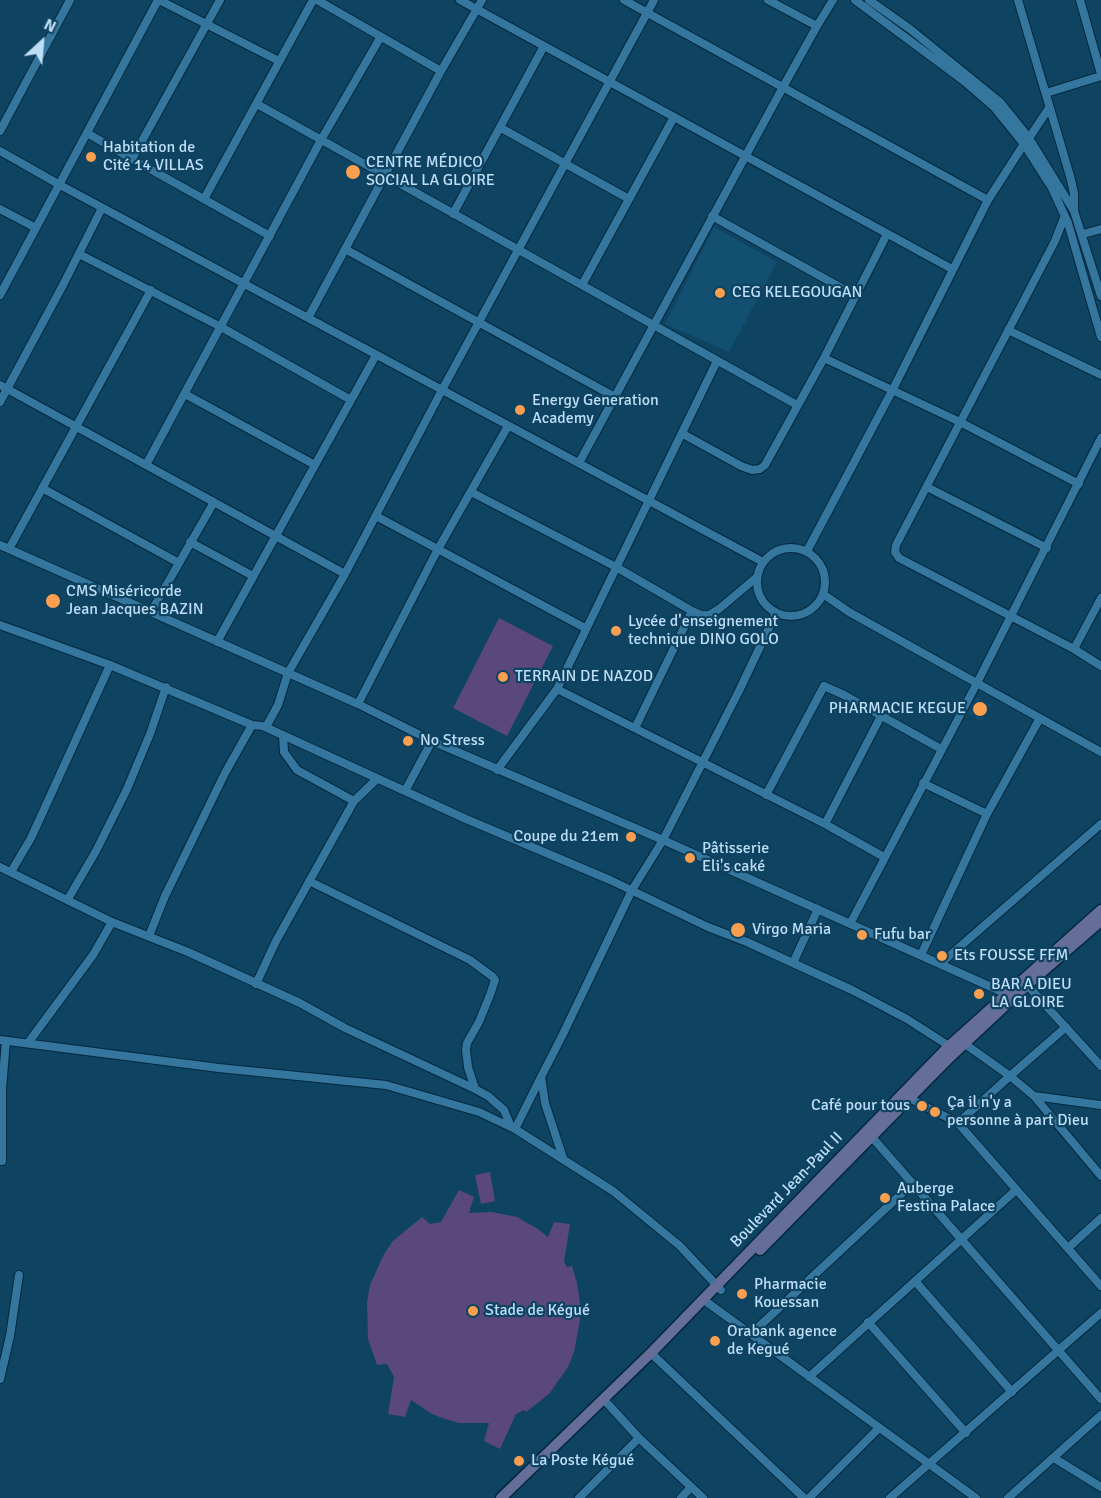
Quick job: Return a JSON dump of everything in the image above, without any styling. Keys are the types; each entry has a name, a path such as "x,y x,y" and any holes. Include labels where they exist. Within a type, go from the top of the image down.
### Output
{"main road":[{"name":"Boulevard Jean-Paul II","path":"511,1498 708,1303 719,1287 949,1046 1009,996 1101,910"},
{"name":"Boulevard Jean-Paul II","path":"501,1498 965,1044 1009,996 1027,985 1101,921"}],"street":[{"path":"0,131 70,0"},
{"path":"0,295 158,0 279,61"},
{"path":"132,159 220,0"},
{"path":"204,199 315,0 441,71"},
{"path":"460,0 952,269"},
{"path":"308,318 384,175 482,0"},
{"path":"624,0 988,200"},
{"path":"265,727 278,705 288,673 345,574 442,390 654,0"},
{"path":"768,0 817,26"},
{"path":"579,464 712,216 833,0"},
{"path":"855,0 964,81 1026,141 1052,188 1073,237 1101,337"},
{"path":"869,0 910,29 1000,102 1074,212 1083,234 1101,296"},
{"path":"1018,0 1074,193 1074,212"},
{"path":"1046,93 1101,75 1080,0"},
{"path":"146,465 321,140 380,38"},
{"path":"453,214 544,46"},
{"path":"257,104 797,405"},
{"path":"807,551 892,391 988,200 1049,108"},
{"path":"582,285 674,117"},
{"path":"501,128 629,199"},
{"path":"87,133 270,236"},
{"path":"0,151 102,208 763,562"},
{"path":"0,402 3,387 79,254 102,208"},
{"path":"0,209 36,228"},
{"path":"712,216 856,296"},
{"path":"1064,218 1055,241 896,545 895,552 899,558 1074,649 1101,666"},
{"path":"1083,234 1101,229"},
{"path":"683,434 741,466 752,470 760,469 765,465 825,358 887,234"},
{"path":"345,249 615,397"},
{"path":"79,254 220,327 351,400"},
{"path":"9,549 151,290"},
{"path":"1008,330 1101,375"},
{"path":"217,642 376,355"},
{"path":"825,358 960,422 1079,484"},
{"path":"497,770 557,689 717,361"},
{"path":"3,387 345,574"},
{"path":"185,394 315,465"},
{"path":"358,704 438,549 508,426"},
{"path":"850,924 1047,548 1101,438"},
{"path":"927,487 1047,548"},
{"path":"42,488 179,563"},
{"path":"471,492 616,567 701,615 709,615 723,606 757,576"},
{"path":"151,612 214,502"},
{"path":"376,516 585,628"},
{"path":"190,542 253,576"},
{"path":"0,545 358,704 432,741 663,840 1009,996"},
{"path":"797,548 807,551 815,556 825,574 826,584 818,604 799,616 776,613 760,598 757,587 757,576 763,562 778,550 797,548"},
{"path":"823,594 849,612 1101,752"},
{"path":"1074,649 1101,598"},
{"path":"635,728 693,611"},
{"path":"513,1128 563,1034 632,890 663,840 776,613"},
{"path":"0,625 166,687 252,725 265,727 377,779 632,890 708,927 793,963 878,1004 949,1046"},
{"path":"11,872 31,838 110,665"},
{"path":"766,795 824,686 941,749"},
{"path":"68,899 96,851 126,789 150,734 166,687"},
{"path":"557,689 825,824 884,857"},
{"path":"825,824 881,716"},
{"path":"921,955 987,814 1040,718"},
{"path":"149,936 165,896 225,773 252,725"},
{"path":"283,735 284,752 297,770 354,801"},
{"path":"405,791 432,741"},
{"path":"256,984 276,941 354,801 377,779"},
{"path":"923,783 987,814"},
{"path":"940,964 1101,824"},
{"path":"0,867 112,922 256,984 475,1089 488,1096 504,1110 513,1128"},
{"path":"309,881 470,960 493,977 495,980 487,1002 467,1043 468,1067 475,1089"},
{"path":"793,963 818,909"},
{"path":"28,1043 93,955 112,922"},
{"path":"1027,985 1100,1063"},
{"path":"958,1123 1066,1028"},
{"path":"2,1161 3,1041 219,1068 386,1085 479,1112 513,1128 563,1158 637,1209 680,1246 719,1287"},
{"path":"965,1044 1034,1096 1101,1176"},
{"path":"541,1077 545,1103 563,1158"},
{"path":"1034,1096 1101,1105"},
{"path":"909,1098 958,1123 1101,1286"},
{"path":"871,1136 1101,1399"},
{"path":"751,1334 913,1183"},
{"path":"809,1377 1016,1190"},
{"path":"1068,1248 1101,1218"},
{"path":"0,1379 10,1336 19,1275"},
{"path":"915,1281 1012,1392"},
{"path":"708,1303 976,1498"},
{"path":"890,1498 1101,1312"},
{"path":"868,1322 966,1433"},
{"path":"654,1356 804,1498"},
{"path":"608,1404 639,1438 703,1498"},
{"path":"1008,1498 1101,1415"},
{"path":"809,1498 879,1428"},
{"path":"579,1498 639,1438"},
{"path":"1054,1458 1101,1487"},
{"path":"681,1498 691,1487"}],"shaded area":[{"name":"CEG KELEGOUGAN","path":"714,227 777,262 729,352 665,324"},
{"name":"TERRAIN DE NAZOD","path":"499,618 553,646 507,736 453,708"},
{"name":"PHARMACIE KEGUE","path":"977,697 991,705 982,721 968,713"},
{"path":"490,1172 495,1201 481,1204 475,1175"},
{"name":"Stade de Kégué","path":"459,1190 474,1197 469,1213 492,1212 517,1217 548,1237 554,1222 570,1224 564,1262 567,1267 572,1266 580,1302 580,1320 574,1352 568,1367 549,1394 526,1412 524,1410 516,1414 500,1449 484,1441 489,1423 459,1423 445,1419 432,1414 411,1400 405,1417 388,1414 394,1377 387,1364 377,1365 368,1339 367,1302 370,1285 384,1254 393,1241 422,1217 430,1224 441,1222"}],"place":[{"name":"Habitation de Cité 14 VILLAS","path":"91,157"},
{"name":"CENTRE MÉDICO SOCIAL LA GLOIRE","path":"353,172"},
{"name":"CEG KELEGOUGAN","path":"720,293"},
{"name":"Energy Generation Academy","path":"520,410"},
{"name":"CMS Miséricorde Jean Jacques BAZIN","path":"53,601"},
{"name":"Lycée d'enseignement technique DINO GOLO","path":"616,631"},
{"name":"TERRAIN DE NAZOD","path":"503,677"},
{"name":"PHARMACIE KEGUE","path":"980,709"},
{"name":"No Stress","path":"408,741"},
{"name":"Coupe du 21em","path":"631,837"},
{"name":"Pâtisserie Eli's caké","path":"690,858"},
{"name":"Virgo Maria","path":"738,930"},
{"name":"Fufu bar","path":"862,935"},
{"name":"Ets FOUSSE FFM","path":"942,956"},
{"name":"BAR A DIEU LA GLOIRE","path":"979,994"},
{"name":"Café pour tous","path":"922,1106"},
{"name":"Ça il n'y a personne à part Dieu","path":"935,1112"},
{"name":"Auberge Festina Palace","path":"885,1198"},
{"name":"Pharmacie Kouessan","path":"742,1294"},
{"name":"Stade de Kégué","path":"473,1311"},
{"name":"Orabank agence de Kegué","path":"715,1341"},
{"name":"La Poste Kégué","path":"519,1461"}]}
